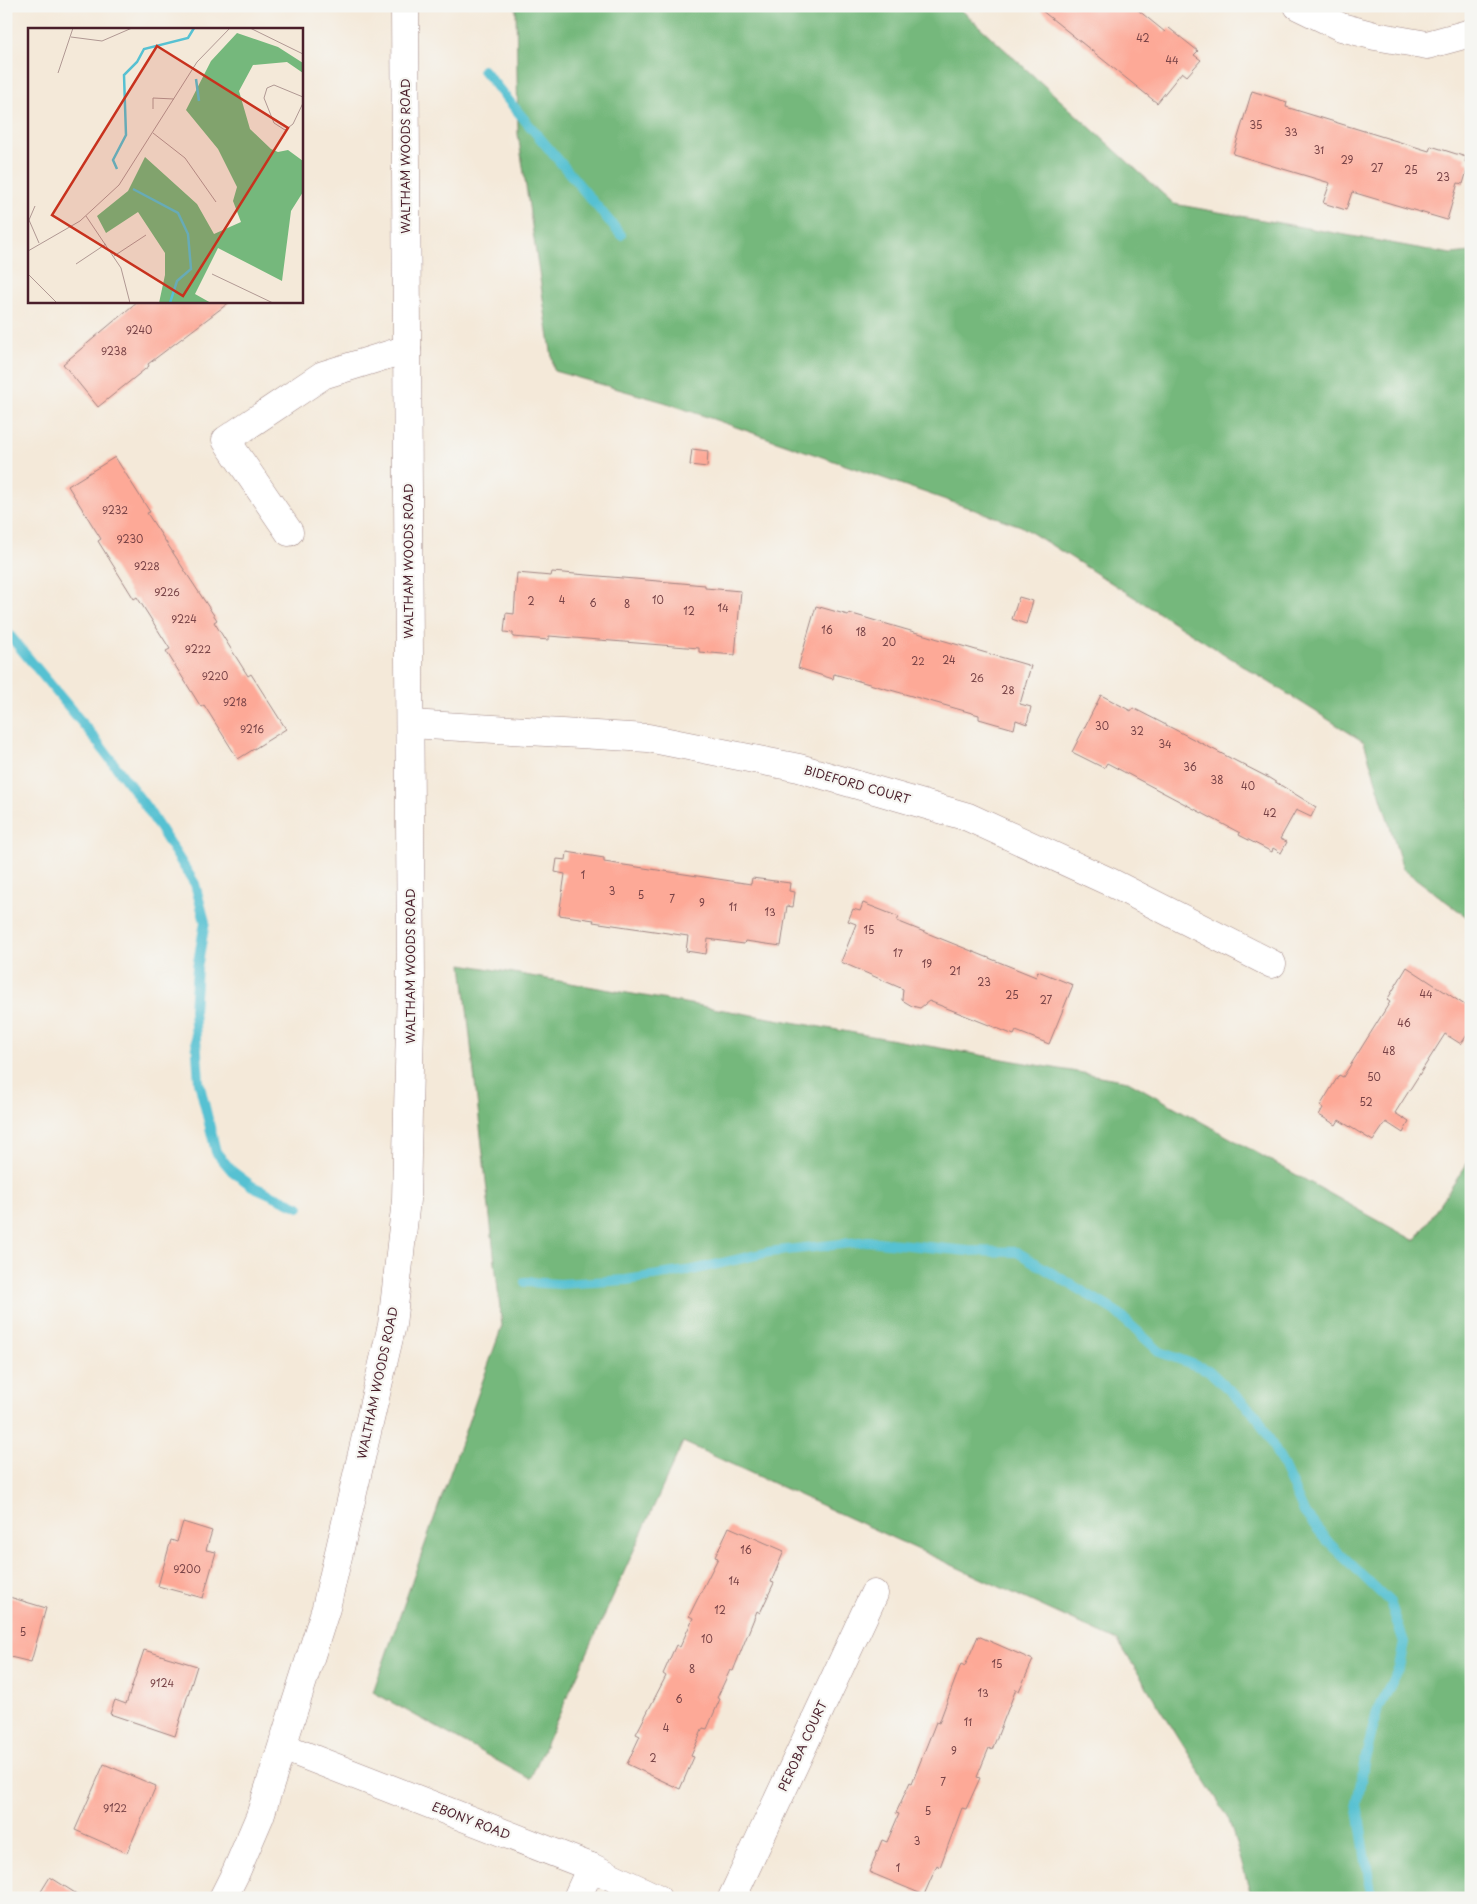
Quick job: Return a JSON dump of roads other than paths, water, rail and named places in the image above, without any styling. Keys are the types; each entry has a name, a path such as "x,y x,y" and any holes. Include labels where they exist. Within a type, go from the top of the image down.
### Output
{"street":[{"name":"WALTHAM WOODS ROAD","path":"222,1898 260,1816 326,1608 378,1392 392,1325 406,1200 411,1044 405,6"},
{"path":"1298,6 1341,27 1375,36 1427,45 1471,32"},
{"path":"289,532 226,440 323,375 407,349"},
{"name":"BIDEFORD COURT","path":"410,724 648,738 799,768 968,817 1110,882 1272,964"},
{"name":"PEROBA COURT","path":"732,1898 874,1594"},
{"name":"EBONY ROAD","path":"283,1747 590,1867 657,1898"},
{"path":"576,1898 590,1867"}],"waterway":[{"path":"483,70 621,235"},
{"path":"6,631 93,736 147,808 195,884 205,922 197,968 194,1010 199,1082 216,1152 232,1171 252,1186 299,1207"},
{"path":"525,1282 560,1284 626,1280 693,1270 769,1252 868,1241 968,1251 1017,1252 1115,1311 1160,1352 1208,1370 1257,1416 1282,1463 1304,1512 1329,1543 1390,1602 1404,1642 1399,1668 1377,1712 1365,1759 1357,1803 1372,1898"}]}
